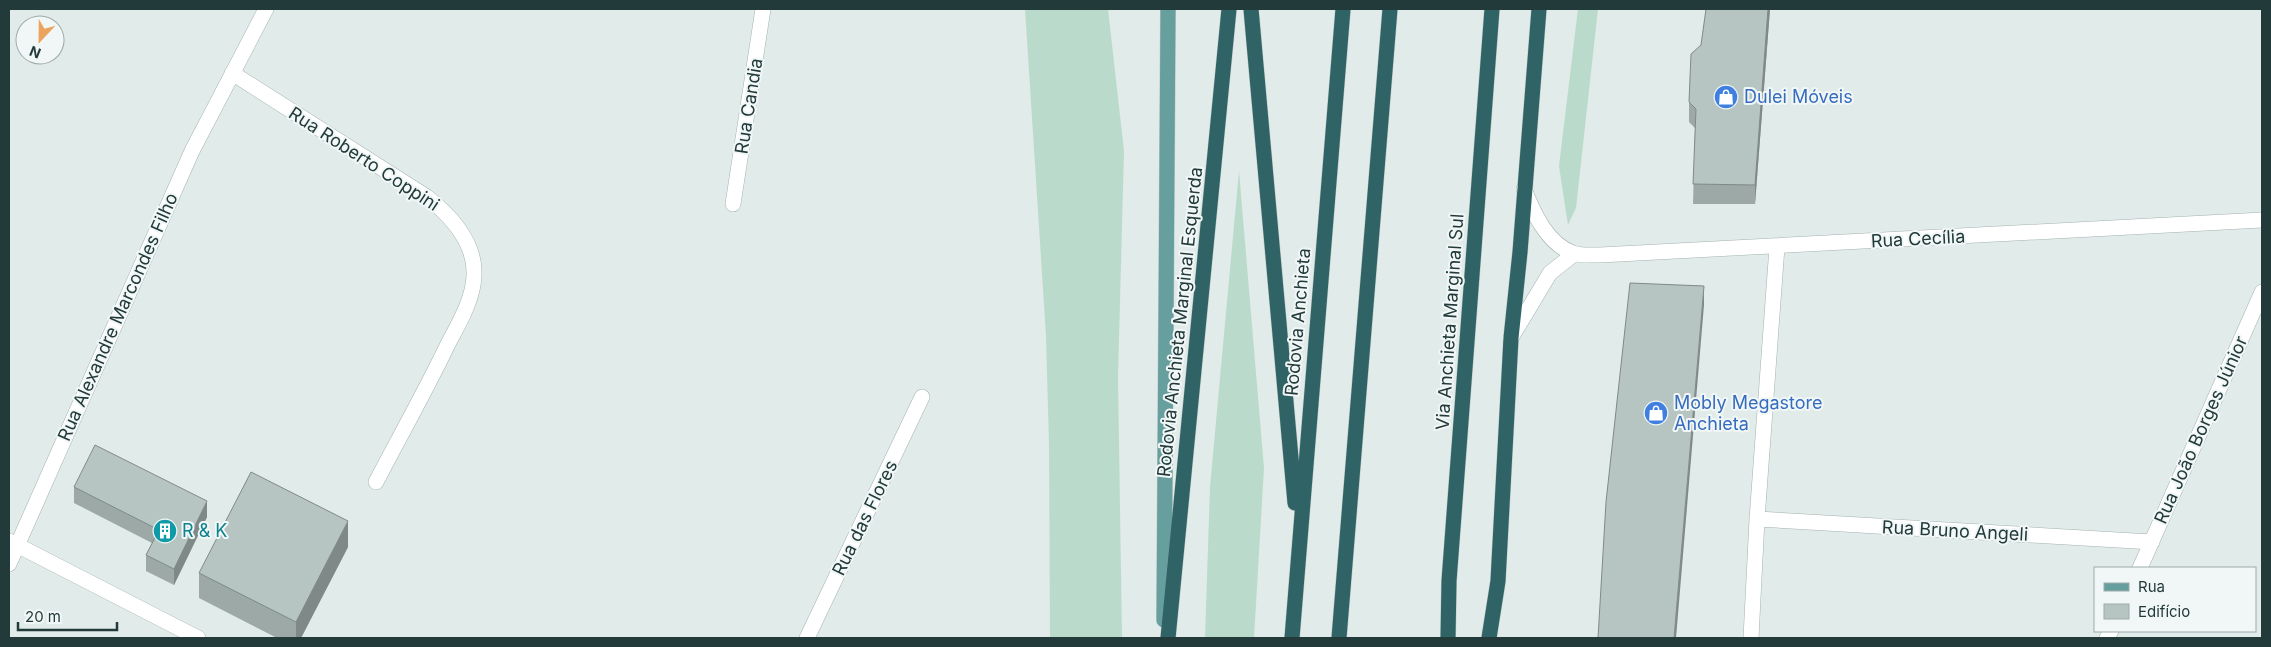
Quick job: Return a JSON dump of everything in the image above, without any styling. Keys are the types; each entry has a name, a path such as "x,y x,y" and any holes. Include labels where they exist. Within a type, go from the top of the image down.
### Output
{"highway":[{"name":"Rodovia Anchieta Marginal Esquerda","path":"1168,638 1229,9"},
{"path":"1251,9 1274,245 1299,547"},
{"name":"Rodovia Anchieta","path":"1292,638 1342,9"},
{"path":"1339,638 1390,9"},
{"name":"Via Anchieta Marginal Sul","path":"1448,638 1449,582 1492,9"},
{"path":"1489,638 1498,580 1511,338 1520,252 1538,9"}],"main road":[{"path":"1164,638 1168,9"}],"street":[{"name":"Rua Alexandre Marcondes Filho","path":"9,564 13,543 192,151 266,9"},
{"name":"Rua Candia","path":"733,204 763,9"},
{"name":"Rua Roberto Coppini","path":"232,73 427,197 452,219 468,246 473,261 474,276 464,313 376,482"},
{"path":"1511,338 1550,272 1574,254 1558,244 1543,226 1532,208 1524,188"},
{"name":"Rua Cecília","path":"1574,254 1600,255 1777,247 2262,220"},
{"path":"1751,638 1757,519 1777,247"},
{"name":"Rua João Borges Júnior","path":"2140,567 2262,292"},
{"name":"Rua das Flores","path":"808,638 922,397"},
{"name":"Rua Bruno Angeli","path":"1757,519 2152,542"},
{"path":"13,543 198,638"}],"green space":[{"path":"1025,9 1108,9 1124,151 1118,377 1122,638 1050,638 1049,445 1046,336"},
{"path":"1578,9 1598,9 1576,208 1568,225 1559,166"},
{"path":"1239,171 1264,468 1254,638 1205,638 1210,487"}],"building":[{"name":"Dulei Móveis","path":"1706,9 1768,9 1755,185 1693,184 1696,109 1689,102 1691,54 1701,45"},
{"name":"Mobly Megastore Anchieta","path":"1630,283 1704,286 1674,638 1598,638 1606,502"},
{"name":"R & K","path":"95,445 207,501 174,569 146,555 159,530 74,487"},
{"path":"251,472 348,521 296,622 199,573"}],"place":[{"name":"Dulei Móveis","path":"1726,97"},
{"name":"Mobly Megastore Anchieta","path":"1656,413"},
{"name":"R & K","path":"165,531"}]}
